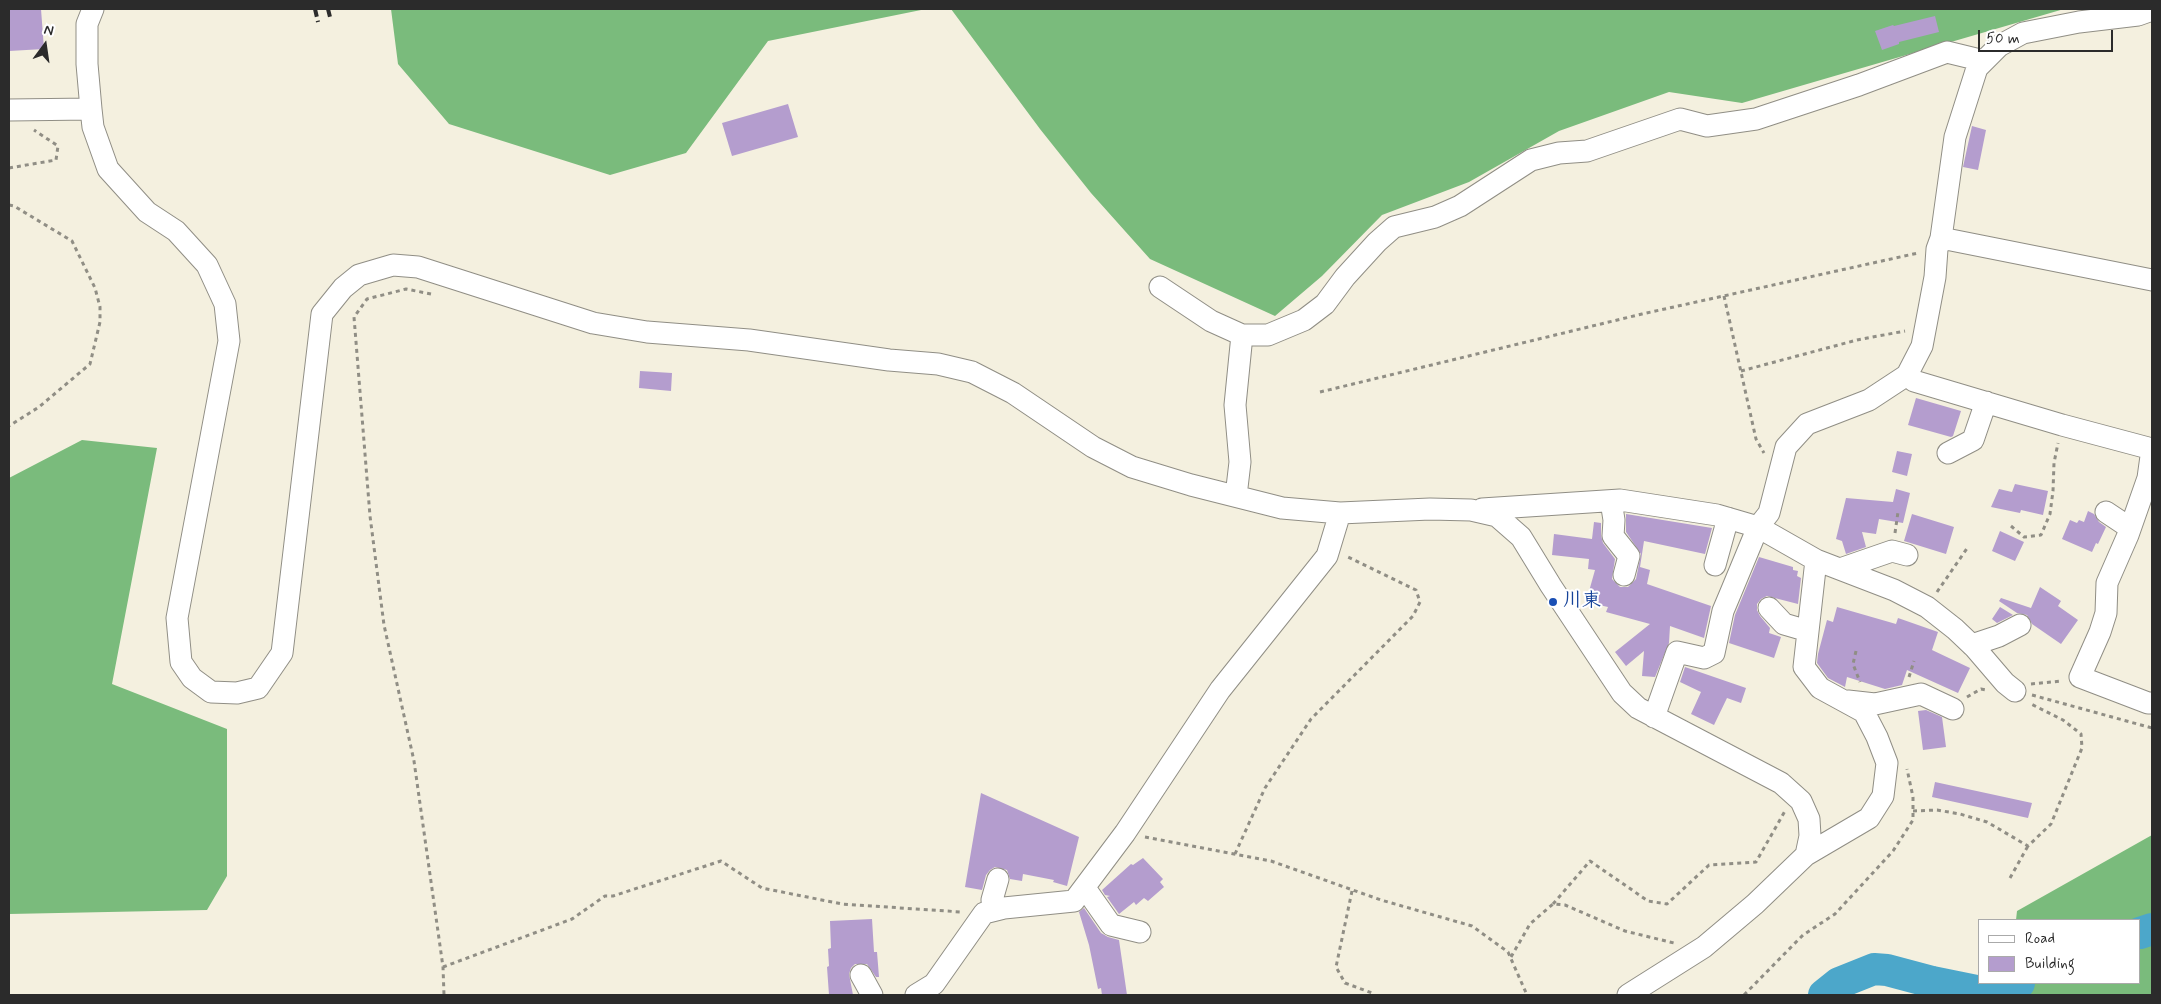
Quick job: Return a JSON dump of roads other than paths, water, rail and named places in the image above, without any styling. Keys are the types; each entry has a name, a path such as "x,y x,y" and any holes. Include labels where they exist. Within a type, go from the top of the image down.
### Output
{"street":[{"path":"93,9 87,24 87,64 91,109 93,127 108,169 147,212 176,231 206,265 225,304 229,341 177,618 180,662 192,678 211,692 237,693 258,688 282,653 322,314 343,288 359,274 393,265 418,267 593,323 647,332 749,340 890,360 938,364 972,372 1013,393 1093,447 1132,466 1191,485 1282,508 1340,513 1430,509 1471,510 1620,500 1728,518 1758,527 1818,561 1841,561 1892,551 1907,555"},
{"path":"1654,717 1676,652 1704,658 1714,653 1723,611 1758,527 1768,513 1786,447 1807,424 1869,400 1907,375 1922,346 1935,277 1955,137 1977,68 1999,46 2023,33 2079,22 2138,15 2152,10"},
{"path":"1160,287 1211,321 1242,335 1268,335 1304,320 1325,304 1344,277 1394,227 1435,217 1460,206 1531,160 1559,153 1587,151 1680,119 1708,126 1756,119 1859,85 1947,52 1984,61"},
{"path":"9,110 91,109"},
{"path":"1939,244 2152,280"},
{"path":"1236,496 1240,462 1235,406 1242,335"},
{"path":"1907,375 1914,381 2062,426 2152,449 2148,478 2107,583 2106,613 2100,632 2080,677 2152,703"},
{"path":"1948,453 1973,440 1986,402"},
{"path":"1611,501 1614,520 1613,536 1629,556 1624,575"},
{"path":"1471,510 1497,516 1521,537 1622,693 1638,708 1781,782 1801,801 1809,819 1810,836 1806,855"},
{"path":"2106,512 2130,528"},
{"path":"989,912 1074,901 1125,833 1220,690 1327,556 1340,513"},
{"path":"1715,565 1728,518"},
{"path":"1628,995 1701,948 1755,904 1806,855 1869,818 1883,796 1887,763 1877,736 1864,712 1820,688 1804,667 1818,561"},
{"path":"1841,561 1926,607 1972,645 2012,689"},
{"path":"1769,608 1784,624 1808,632"},
{"path":"1972,645 1999,636 2020,625"},
{"path":"1843,700 1875,704 1921,694 1953,709"},
{"path":"916,995 934,984 989,912 998,878"},
{"path":"1084,888 1110,925 1140,932"},
{"path":"861,976 872,995"}],"waterway":[{"path":"2141,933 2152,929"},
{"path":"1824,995 1839,983 1874,969 1887,970 1932,982 1991,994 2016,984"}],"railway":[{"path":"315,9 318,22"},
{"path":"328,9 330,17"}],"place":[{"name":"川東","path":"1553,602"}]}
